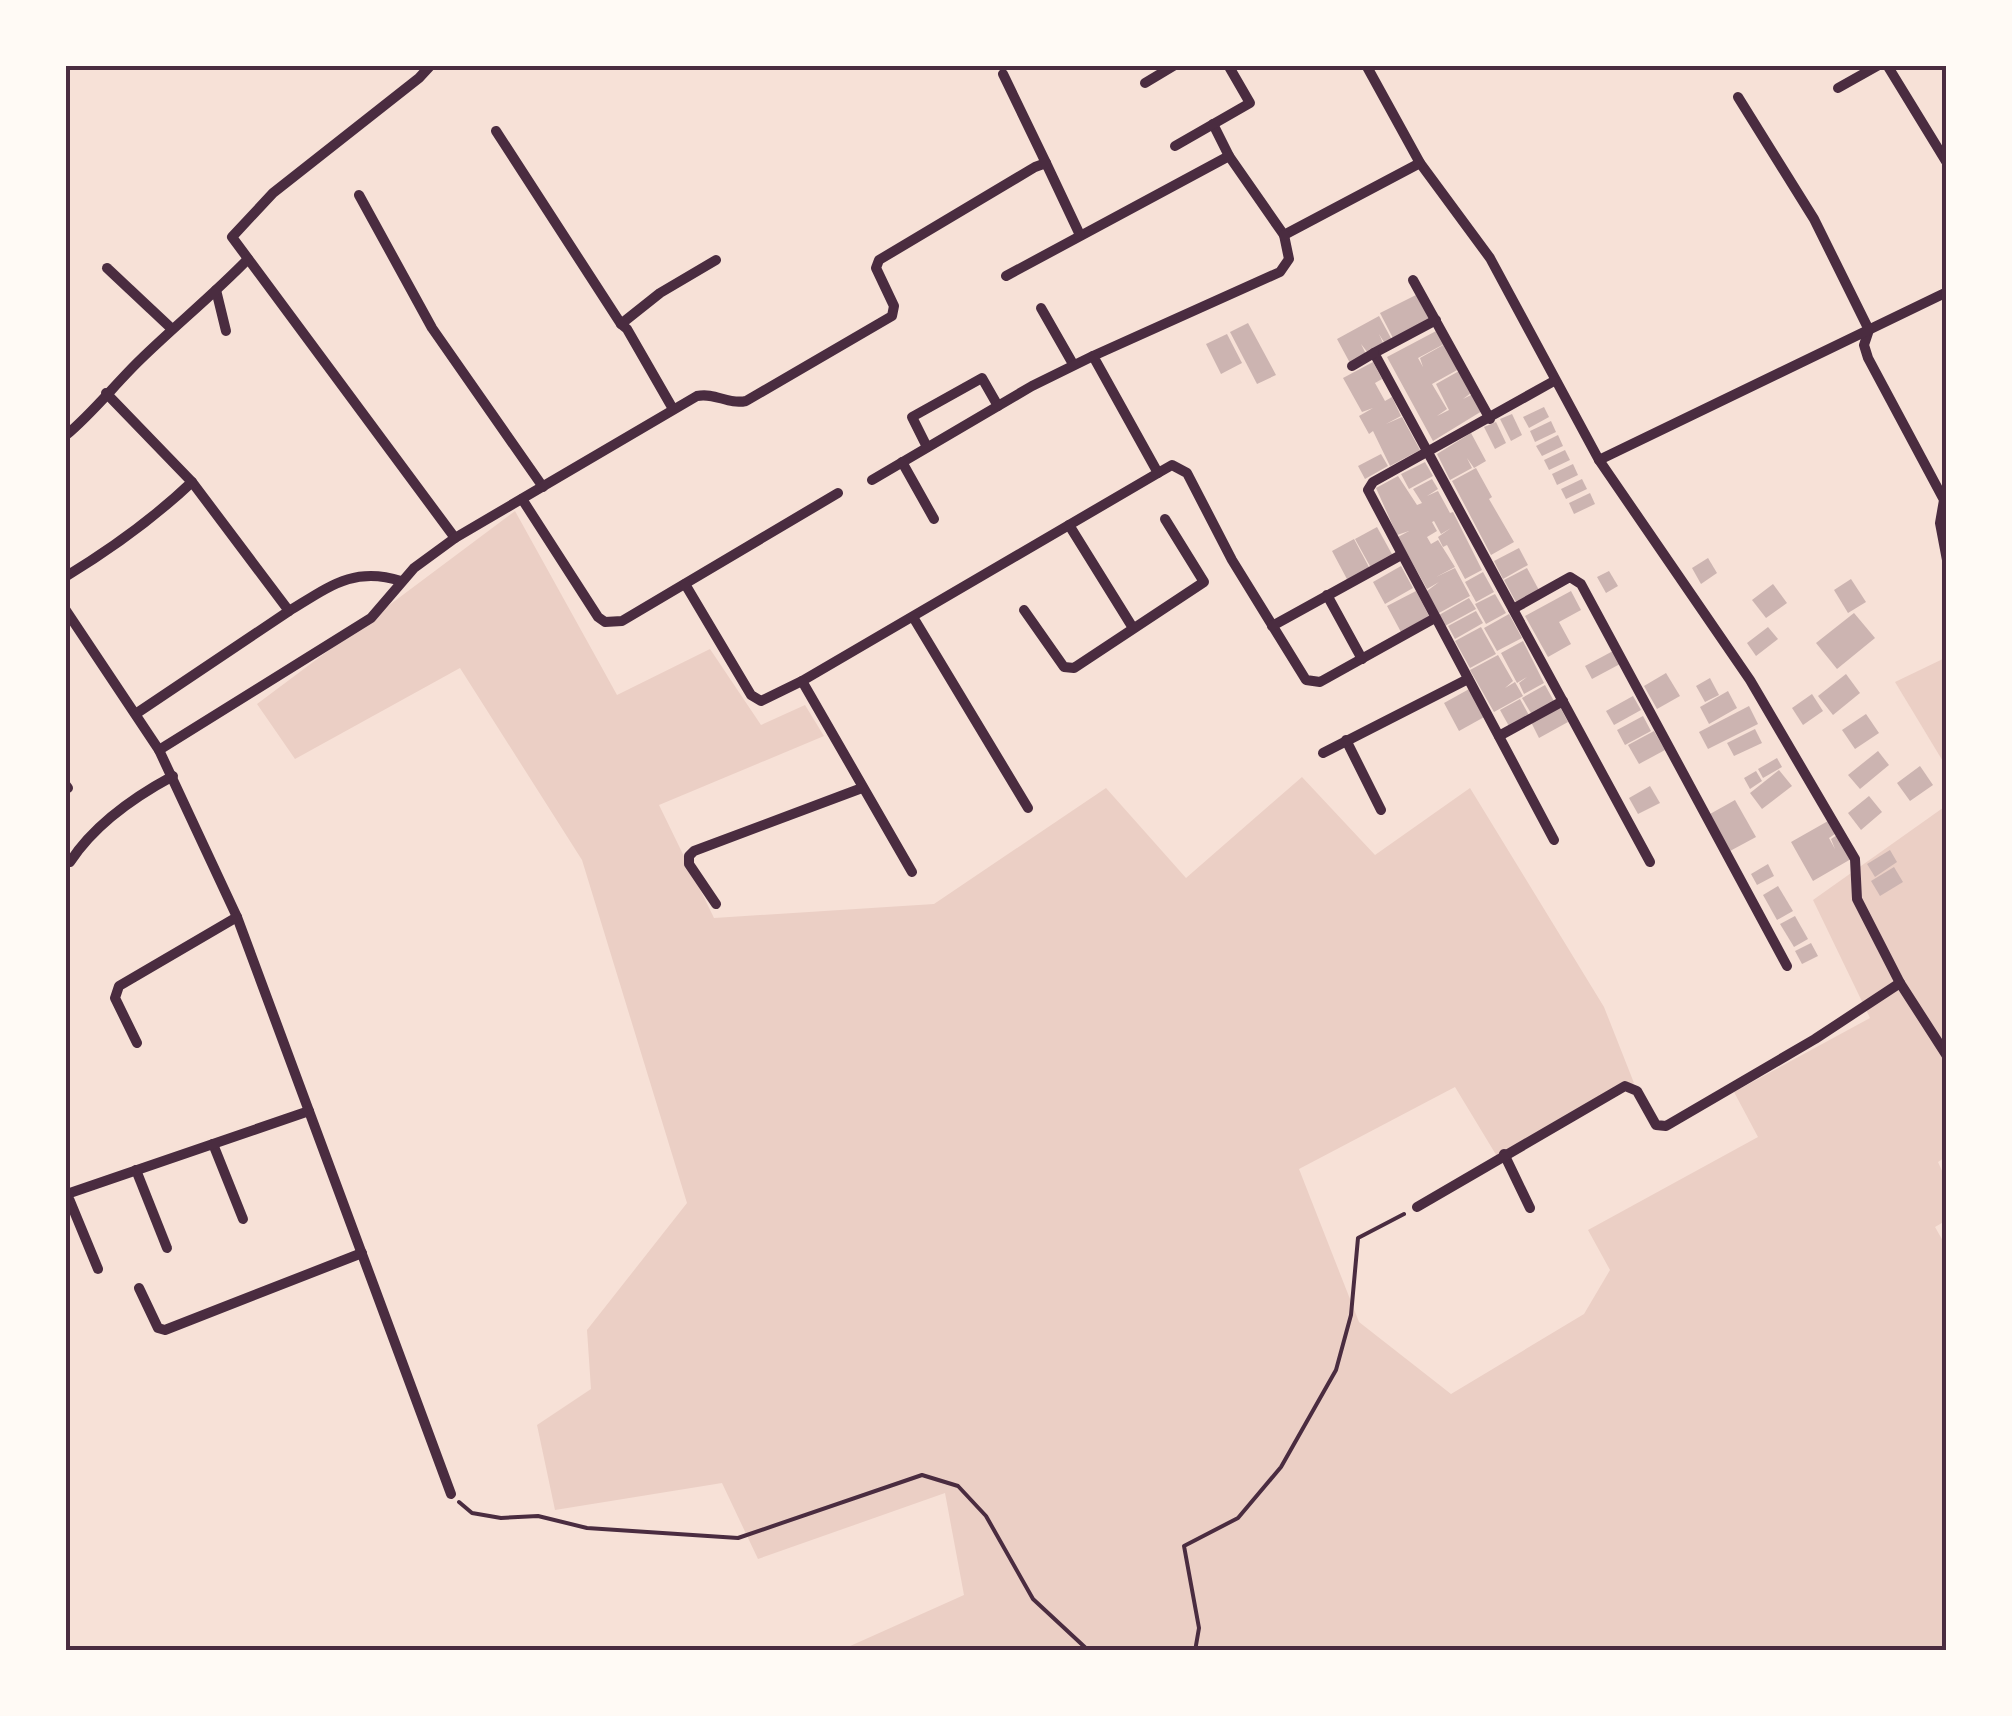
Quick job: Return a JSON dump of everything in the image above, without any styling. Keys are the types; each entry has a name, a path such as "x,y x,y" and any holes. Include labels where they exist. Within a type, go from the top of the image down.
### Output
{"street":[{"path":"431,65 420,78 273,192 233,234 455,538"},
{"path":"1144,83 1175,65"},
{"path":"1175,146 1250,102 1228,65"},
{"path":"1366,65 1420,163 1490,258 1599,460 1750,680 1854,859 1857,899 1900,983 1947,1056"},
{"path":"1838,88 1879,65"},
{"path":"1887,65 1947,162"},
{"path":"1003,74 1080,235"},
{"path":"1738,97 1814,219 1869,330 1864,344 1868,358 1945,499 1940,523 1947,560"},
{"path":"872,480 1074,364 1280,272 1290,259 1284,235 1229,156 1213,124"},
{"path":"496,131 627,328 673,410"},
{"path":"1006,276 1229,156"},
{"path":"159,750 371,618 401,581 455,538 704,394 746,402 892,316 894,306 876,268 879,260 1046,163"},
{"path":"1284,235 1420,163"},
{"path":"359,195 432,328 542,487"},
{"path":"65,436 248,259"},
{"path":"621,324 660,293 716,260"},
{"path":"107,268 172,329"},
{"path":"1414,280 1490,418"},
{"path":"216,290 226,331"},
{"path":"1599,460 1947,293"},
{"path":"1042,308 1074,364"},
{"path":"1352,366 1436,320"},
{"path":"1374,353 1650,862"},
{"path":"1093,356 1158,473"},
{"path":"928,447 912,416 982,378 998,406"},
{"path":"1554,381 1370,486 1368,495 1554,840"},
{"path":"106,393 192,482 289,611"},
{"path":"902,462 934,518"},
{"path":"684,584 756,700 766,700 1172,465 1187,473 1272,626 1312,684 1435,618"},
{"path":"65,576 141,526 192,482"},
{"path":"522,499 598,617 606,622 622,622 838,493"},
{"path":"1024,610 1069,670 1204,582 1165,519"},
{"path":"1070,525 1132,628"},
{"path":"1272,626 1401,555"},
{"path":"137,713 327,588 360,574 401,581"},
{"path":"1513,609 1570,578 1581,584 1787,966"},
{"path":"1327,595 1362,659"},
{"path":"65,608 159,750 238,917 450,1494"},
{"path":"913,617 1028,808"},
{"path":"1323,753 1468,679"},
{"path":"802,681 912,872"},
{"path":"1499,736 1563,701"},
{"path":"1346,740 1381,810"},
{"path":"70,862 84,840 173,776"},
{"path":"716,904 689,864 694,851 862,788"},
{"path":"137,1043 115,998 120,986 238,917"},
{"path":"1417,1207 1626,1086 1637,1091 1656,1125 1666,1126 1815,1039 1900,983"},
{"path":"98,1269 67,1194 309,1111"},
{"path":"213,1144 243,1219"},
{"path":"1504,1154 1530,1208"},
{"path":"136,1170 167,1248"},
{"path":"139,1288 158,1328 165,1330 362,1253"}],"path":[{"path":"1196,1651 1199,1628 1184,1546 1238,1518 1281,1466 1336,1370 1351,1315 1358,1238 1417,1207"},
{"path":"450,1494 472,1513 501,1518 538,1516 587,1528 738,1538 922,1474 958,1486 986,1516 1033,1599 1089,1651"}],"shaded area":[{"path":"515,511 617,695 710,649 761,725 805,705 824,736 659,805 714,918 934,904 1106,788 1186,878 1302,777 1375,855 1470,788 1604,1007 1634,1083 1498,1158 1455,1087 1299,1169 1359,1322 1451,1394 1584,1314 1610,1270 1588,1230 1758,1137 1734,1092 1870,1018 1813,900 1947,805 1947,1156 1938,1162 1947,1182 1947,1220 1935,1227 1947,1248 1947,1651 839,1651 964,1595 945,1493 758,1559 722,1483 555,1510 537,1425 591,1389 587,1330 687,1203 582,860 460,668 295,759 257,704"},
{"path":"1947,657 1947,768 1895,682"}],"building":[{"path":"1416,295 1430,321 1394,340 1380,313"},
{"path":"1379,316 1392,340 1385,344 1379,334 1384,345 1368,353 1361,344 1366,354 1350,363 1337,339"},
{"path":"1248,323 1276,375 1257,384 1230,332"},
{"path":"1438,330 1446,343 1418,358 1423,367 1420,358 1445,344 1459,369 1432,384 1447,409 1437,416 1449,410 1436,384 1459,371 1471,393 1463,399 1473,394 1482,411 1433,441 1387,357"},
{"path":"1227,334 1242,363 1221,374 1206,344"},
{"path":"1373,362 1382,379 1375,383 1385,401 1392,397 1401,416 1386,424 1402,417 1420,450 1390,466 1373,431 1369,434 1359,416 1373,408 1362,412 1343,378"},
{"path":"1544,407 1549,417 1529,428 1523,417"},
{"path":"1512,414 1522,435 1511,441 1500,419"},
{"path":"1551,421 1556,432 1535,442 1530,431"},
{"path":"1496,422 1506,443 1495,449 1484,427"},
{"path":"1471,433 1486,461 1474,468 1467,458 1472,468 1450,480 1437,454"},
{"path":"1558,435 1563,446 1542,456 1536,446"},
{"path":"1565,450 1570,460 1549,470 1544,460"},
{"path":"1381,454 1388,466 1365,479 1358,466"},
{"path":"1425,462 1433,476 1409,489 1401,474"},
{"path":"1573,464 1578,475 1557,485 1552,474"},
{"path":"1476,468 1514,542 1491,555 1452,481"},
{"path":"1398,476 1417,505 1422,503 1413,489 1432,479 1438,489 1427,496 1438,491 1482,570 1465,579 1447,545 1443,547 1438,537 1451,528 1441,534 1432,522 1437,531 1427,537 1431,544 1438,540 1455,567 1436,577 1455,568 1470,596 1439,613 1427,591 1439,582 1427,589 1398,537 1409,531 1397,535 1376,488"},
{"path":"1582,479 1587,489 1566,499 1561,489"},
{"path":"1590,493 1595,504 1574,514 1569,503"},
{"path":"1377,527 1393,556 1371,568 1355,539"},
{"path":"1354,539 1370,569 1348,581 1332,551"},
{"path":"1519,548 1528,565 1503,579 1494,561"},
{"path":"1708,558 1717,573 1701,584 1692,568"},
{"path":"1401,566 1413,588 1385,604 1373,582"},
{"path":"1527,568 1540,592 1517,604 1504,580"},
{"path":"1609,571 1618,586 1606,593 1597,577"},
{"path":"1483,572 1494,592 1476,602 1465,582"},
{"path":"1851,579 1866,602 1848,613 1834,590"},
{"path":"1773,584 1787,603 1766,618 1752,600"},
{"path":"1416,591 1429,616 1401,632 1387,606"},
{"path":"1571,591 1581,610 1559,622 1571,644 1548,657 1525,616"},
{"path":"1495,594 1506,613 1486,624 1475,604"},
{"path":"1469,598 1476,609 1445,626 1439,615"},
{"path":"1476,611 1483,623 1455,639 1448,626"},
{"path":"1854,613 1875,638 1837,669 1816,643"},
{"path":"1509,614 1522,638 1497,651 1484,628"},
{"path":"1481,627 1496,654 1470,668 1455,641"},
{"path":"1768,627 1778,639 1756,656 1747,643"},
{"path":"1523,641 1544,683 1524,694 1519,683 1527,677 1517,683 1501,653"},
{"path":"1613,651 1620,664 1592,679 1585,666"},
{"path":"1498,655 1513,681 1505,688 1515,682 1523,696 1494,712 1470,670"},
{"path":"1666,673 1680,696 1657,709 1644,686"},
{"path":"1846,674 1860,693 1833,715 1818,696"},
{"path":"1710,678 1719,695 1705,702 1696,686"},
{"path":"1545,685 1555,703 1532,715 1522,698"},
{"path":"1471,688 1486,716 1459,731 1444,703"},
{"path":"1728,691 1737,708 1709,724 1700,707"},
{"path":"1812,694 1823,711 1803,725 1792,708"},
{"path":"1633,696 1641,710 1614,725 1606,711"},
{"path":"1520,699 1530,717 1510,728 1500,710"},
{"path":"1559,705 1568,722 1539,738 1530,720"},
{"path":"1749,706 1758,724 1708,749 1699,732"},
{"path":"1866,714 1879,733 1855,749 1842,730"},
{"path":"1643,716 1651,731 1625,745 1617,730"},
{"path":"1755,729 1762,743 1734,756 1727,743"},
{"path":"1654,731 1665,750 1639,764 1628,745"},
{"path":"1878,751 1889,765 1860,789 1848,775"},
{"path":"1777,758 1782,767 1763,778 1758,769"},
{"path":"1920,766 1933,785 1910,801 1897,783"},
{"path":"1779,770 1792,786 1762,809 1750,793"},
{"path":"1756,771 1762,781 1750,789 1744,778"},
{"path":"1650,786 1660,803 1638,814 1629,798"},
{"path":"1869,796 1882,812 1861,830 1848,813"},
{"path":"1735,800 1756,837 1730,851 1710,814"},
{"path":"1828,821 1835,834 1829,838 1835,849 1831,839 1837,835 1851,859 1813,881 1791,842"},
{"path":"1890,850 1897,862 1875,877 1867,864"},
{"path":"1768,864 1774,876 1757,885 1751,874"},
{"path":"1894,867 1903,882 1880,896 1871,881"},
{"path":"1778,886 1793,911 1777,920 1763,895"},
{"path":"1795,916 1808,939 1794,947 1780,924"},
{"path":"1811,943 1818,956 1802,964 1795,951"}]}
